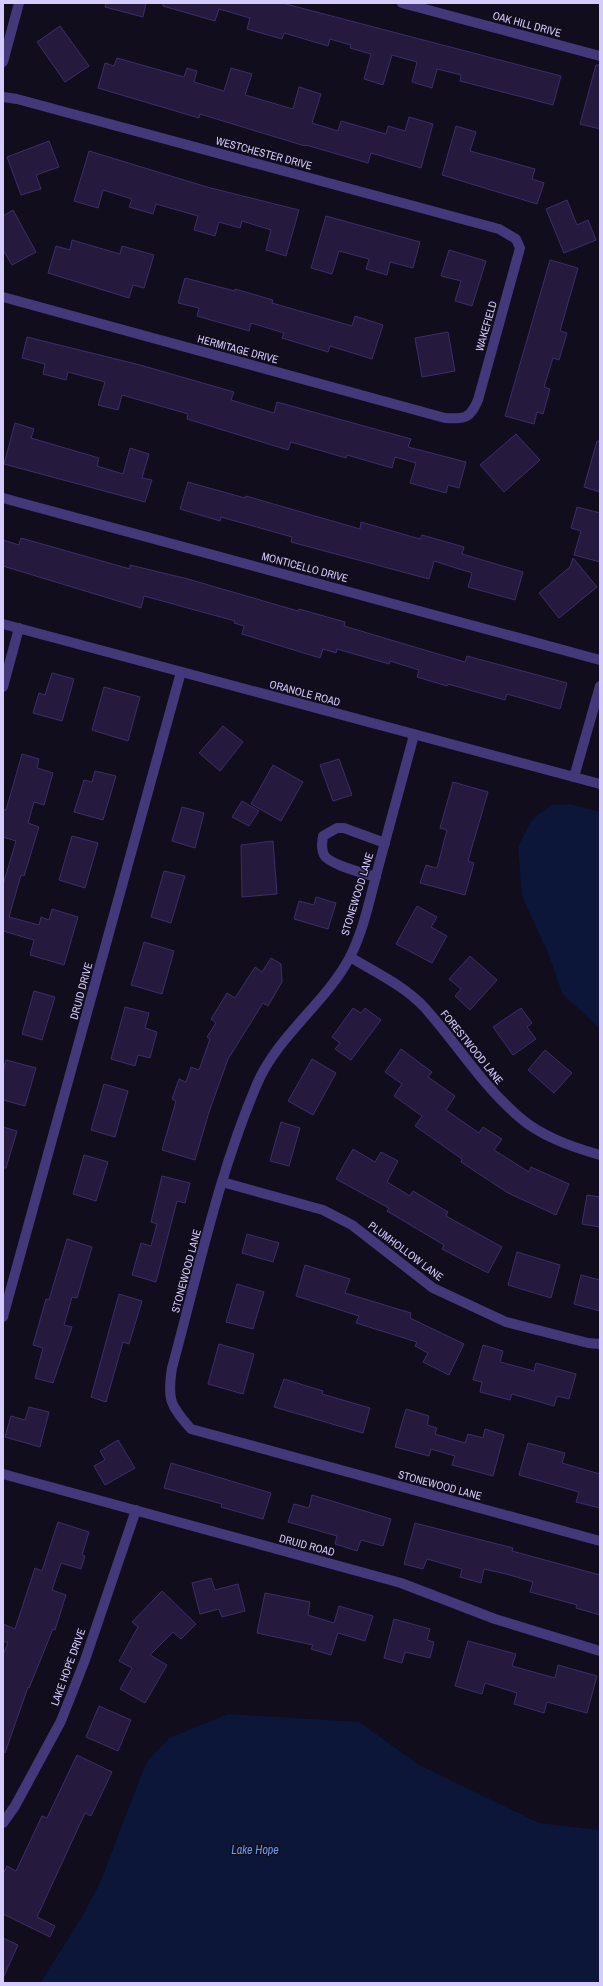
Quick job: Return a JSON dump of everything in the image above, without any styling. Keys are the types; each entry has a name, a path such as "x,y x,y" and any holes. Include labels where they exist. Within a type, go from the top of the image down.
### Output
{"street":[{"path":"3,62 19,3"},
{"name":"OAK HILL DRIVE","path":"402,3 600,56"},
{"name":"WESTCHESTER DRIVE","path":"3,97 17,99 499,229 516,239"},
{"name":"WAKEFIELD","path":"468,417 473,411 478,400 519,256 520,248 516,239"},
{"name":"HERMITAGE DRIVE","path":"3,297 445,418 459,419 468,417"},
{"name":"MONTICELLO DRIVE","path":"3,498 600,660"},
{"name":"ORANOLE ROAD","path":"3,624 600,784"},
{"path":"3,687 19,628"},
{"name":"DRUID DRIVE","path":"3,1317 182,672"},
{"path":"574,777 600,686"},
{"name":"STONEWOOD LANE","path":"414,735 363,926 350,957 316,1006 280,1046 258,1082 232,1149 172,1368 169,1385 170,1400 176,1412 191,1429 600,1541"},
{"path":"376,878 333,863 324,856 321,845 323,836 337,828 344,828 385,843"},
{"name":"FORESTWOOD LANE","path":"350,957 397,986 424,1007 484,1083 519,1117 554,1139 600,1155"},
{"name":"PLUMHOLLOW LANE","path":"222,1182 323,1210 352,1225 433,1288 506,1322 588,1343 600,1344"},
{"name":"DRUID ROAD","path":"3,1474 401,1583 495,1619 600,1651"},
{"name":"LAKE HOPE DRIVE","path":"3,1823 15,1806 61,1721 85,1660 136,1510"}],"water":[{"path":"570,804 600,812 600,1029 562,993 549,955 522,896 518,847 531,821 551,805"},
{"name":"Lake Hope","path":"228,1714 359,1722 419,1765 539,1823 600,1830 600,1983 40,1983 79,1922 100,1883 146,1763 169,1738"}],"building":[{"path":"106,3 146,3 143,17 105,7"},
{"path":"163,3 282,3 561,76 553,105 460,81 461,75 437,69 432,88 412,82 417,62 392,55 383,85 364,79 371,54 350,48 351,45 330,39 328,46 284,33 282,39 247,29 250,18 219,9 215,21 163,6"},
{"path":"60,26 89,66 65,82 37,42"},
{"path":"117,58 184,77 187,68 197,71 194,82 224,91 231,68 252,74 245,95 293,109 299,87 321,94 312,123 338,131 341,121 386,134 388,126 405,131 409,117 433,124 421,168 371,153 368,163 306,145 305,146 200,114 199,118 98,88 105,63 114,66"},
{"path":"596,65 600,65 600,129 580,124"},
{"path":"456,126 476,132 470,151 535,169 532,179 544,183 537,204 442,175"},
{"path":"49,141 59,167 36,175 41,189 21,195 7,157"},
{"path":"89,151 207,187 299,210 286,256 266,250 271,230 242,221 240,228 219,222 215,236 194,230 198,216 156,204 153,214 129,207 132,199 103,190 98,208 74,201"},
{"path":"567,200 577,225 588,220 596,240 564,253 546,209"},
{"path":"13,210 36,252 12,265 3,250 3,216"},
{"path":"326,216 420,242 413,268 390,262 387,275 366,269 369,259 339,251 332,274 311,268"},
{"path":"72,240 120,254 122,246 154,255 144,288 133,285 129,298 48,273 56,246 70,250"},
{"path":"449,250 486,261 472,306 455,301 461,281 441,276"},
{"path":"550,260 578,268 560,331 567,333 559,360 553,358 544,387 550,389 543,414 537,412 534,424 505,416"},
{"path":"185,278 235,291 235,289 273,300 272,303 352,326 355,316 383,325 372,359 330,346 328,352 282,338 284,333 251,323 249,331 197,316 199,308 178,303"},
{"path":"448,332 455,371 422,377 415,338"},
{"path":"27,337 140,365 234,392 231,400 274,413 277,402 411,439 408,447 466,462 459,488 448,485 446,493 410,483 416,463 395,457 392,468 347,455 346,458 291,442 288,450 187,419 188,414 122,395 118,410 98,405 105,382 68,372 66,380 43,374 45,364 22,358"},
{"path":"15,423 34,429 31,438 99,458 97,466 123,474 130,448 149,454 142,478 152,480 145,502 4,464"},
{"path":"516,434 540,460 504,492 480,465"},
{"path":"597,441 600,441 600,492 584,487"},
{"path":"188,482 245,498 246,496 360,529 361,522 420,539 422,535 464,547 462,554 523,572 515,600 468,587 472,573 434,561 429,579 291,542 292,537 221,517 220,521 180,509"},
{"path":"577,507 600,513 600,562 574,555 581,531 571,528"},
{"path":"21,538 130,569 130,565 188,579 298,611 299,609 345,622 344,626 465,662 467,656 567,683 560,709 507,694 505,700 448,684 447,686 417,677 419,670 390,661 389,664 337,649 336,653 323,649 320,658 242,634 244,626 234,623 235,621 144,596 141,608 3,566 3,540 19,545"},
{"path":"573,558 597,587 559,618 539,593 570,567"},
{"path":"52,673 74,679 62,721 33,713 39,693 45,695"},
{"path":"104,687 140,697 128,741 92,730"},
{"path":"223,726 243,742 220,771 199,753"},
{"path":"22,754 39,759 37,768 53,773 44,805 34,802 28,823 39,827 24,876 21,875 9,917 39,925 41,917 49,920 52,909 78,917 64,965 30,955 34,940 3,931 3,885 16,841 3,837 3,809 6,810"},
{"path":"339,759 352,795 333,801 320,765"},
{"path":"273,765 303,782 281,821 251,804"},
{"path":"95,771 116,776 103,820 74,812 84,780 92,782"},
{"path":"453,782 488,792 468,861 474,863 465,895 420,883 426,865 437,868 447,830 440,828"},
{"path":"242,801 259,811 249,826 232,817"},
{"path":"182,807 204,813 195,848 172,841"},
{"path":"72,836 98,843 85,888 59,880"},
{"path":"273,841 277,894 242,897 241,845"},
{"path":"164,871 185,876 171,923 151,917"},
{"path":"316,897 336,903 328,929 294,919 299,901 314,905"},
{"path":"417,906 437,917 431,927 447,936 432,963 396,944"},
{"path":"144,942 174,951 162,994 131,985"},
{"path":"470,956 497,980 470,1010 455,996 461,989 449,979"},
{"path":"271,958 281,964 282,982 268,1006 263,1003 228,1059 209,1112 195,1160 162,1150 176,1101 172,1099 179,1079 186,1082 191,1067 199,1070 210,1039 207,1037 216,1023 211,1019 227,993 235,998 255,967 262,972"},
{"path":"34,991 55,997 42,1040 22,1034"},
{"path":"125,1007 149,1013 145,1028 157,1032 150,1058 138,1055 135,1066 111,1059"},
{"path":"353,1008 361,1013 365,1008 381,1020 351,1060 335,1049 340,1043 332,1037"},
{"path":"521,1008 532,1023 527,1027 536,1039 513,1055 493,1027"},
{"path":"401,1049 432,1072 428,1077 455,1096 446,1110 479,1133 483,1127 502,1139 494,1150 529,1172 531,1167 569,1184 556,1215 508,1193 461,1162 462,1159 415,1126 422,1116 394,1096 402,1084 385,1072"},
{"path":"545,1050 572,1073 554,1093 528,1070"},
{"path":"312,1059 336,1073 313,1115 288,1101"},
{"path":"6,1060 36,1068 25,1106 3,1100 3,1071"},
{"path":"104,1084 128,1091 115,1137 91,1130"},
{"path":"281,1122 300,1128 289,1166 270,1161"},
{"path":"3,1127 17,1131 6,1168 3,1168"},
{"path":"353,1149 375,1162 381,1152 398,1161 387,1182 410,1196 413,1191 448,1212 446,1216 502,1247 488,1273 442,1249 444,1245 387,1211 389,1208 336,1179"},
{"path":"84,1155 108,1162 96,1201 73,1194"},
{"path":"162,1176 190,1183 185,1203 177,1201 156,1282 132,1275 141,1243 151,1246 157,1224 151,1222"},
{"path":"587,1195 600,1197 600,1227 582,1224"},
{"path":"247,1234 279,1243 273,1262 242,1253"},
{"path":"67,1239 92,1247 77,1298 72,1297 64,1325 72,1327 53,1383 35,1378 43,1348 33,1345 46,1299 49,1300"},
{"path":"517,1252 560,1265 551,1298 508,1285"},
{"path":"305,1265 350,1279 345,1293 411,1313 410,1318 464,1344 449,1375 423,1362 428,1353 415,1346 417,1342 356,1323 359,1316 296,1296"},
{"path":"581,1275 600,1280 600,1311 574,1304"},
{"path":"237,1284 264,1292 253,1329 226,1322"},
{"path":"119,1294 142,1301 129,1344 123,1342 106,1402 91,1397"},
{"path":"219,1344 254,1354 243,1394 208,1384"},
{"path":"483,1345 503,1351 500,1362 534,1371 536,1363 576,1374 569,1399 557,1396 554,1406 512,1394 510,1400 480,1392 482,1382 473,1380"},
{"path":"284,1379 323,1391 322,1394 370,1408 363,1433 274,1407"},
{"path":"29,1407 49,1412 40,1447 5,1437 11,1416 25,1420"},
{"path":"406,1409 429,1416 427,1425 437,1428 435,1434 465,1443 468,1434 483,1438 485,1429 504,1435 493,1476 452,1465 455,1456 431,1449 429,1456 395,1447"},
{"path":"118,1440 135,1468 105,1485 94,1466 105,1460 100,1451"},
{"path":"528,1443 565,1453 562,1463 600,1474 600,1508 576,1502 579,1492 519,1475"},
{"path":"171,1463 271,1493 263,1519 221,1507 222,1504 164,1488"},
{"path":"312,1495 391,1519 383,1546 361,1540 357,1551 335,1544 337,1536 288,1522 294,1504 309,1508"},
{"path":"58,1522 89,1532 82,1555 85,1556 81,1569 61,1563 52,1590 66,1595 55,1630 53,1629 29,1688 28,1687 5,1753 3,1752 3,1655 8,1643 3,1641 3,1624 15,1629 35,1568 42,1571"},
{"path":"415,1523 513,1548 512,1551 600,1575 600,1615 576,1608 577,1605 530,1592 533,1582 506,1574 484,1569 481,1583 460,1577 462,1569 427,1559 423,1569 404,1564"},
{"path":"211,1578 215,1590 238,1584 245,1611 222,1617 219,1609 200,1614 192,1583"},
{"path":"162,1591 196,1624 181,1639 173,1632 150,1655 167,1665 145,1703 120,1689 132,1668 119,1661 138,1627 132,1622"},
{"path":"265,1593 310,1602 308,1615 334,1623 339,1606 373,1616 365,1641 338,1633 331,1655 311,1649 313,1645 257,1633"},
{"path":"394,1619 430,1629 427,1640 434,1642 430,1658 405,1652 402,1663 384,1658"},
{"path":"468,1641 516,1654 512,1666 555,1678 558,1665 597,1676 587,1713 547,1702 544,1713 514,1704 517,1693 485,1683 482,1694 455,1686"},
{"path":"99,1706 131,1720 118,1751 86,1737"},
{"path":"77,1755 112,1772 91,1816 85,1813 37,1917 55,1926 50,1937 3,1914 3,1874 7,1866 16,1871 42,1816 47,1818"},
{"path":"3,1938 18,1945 3,1978"}]}
